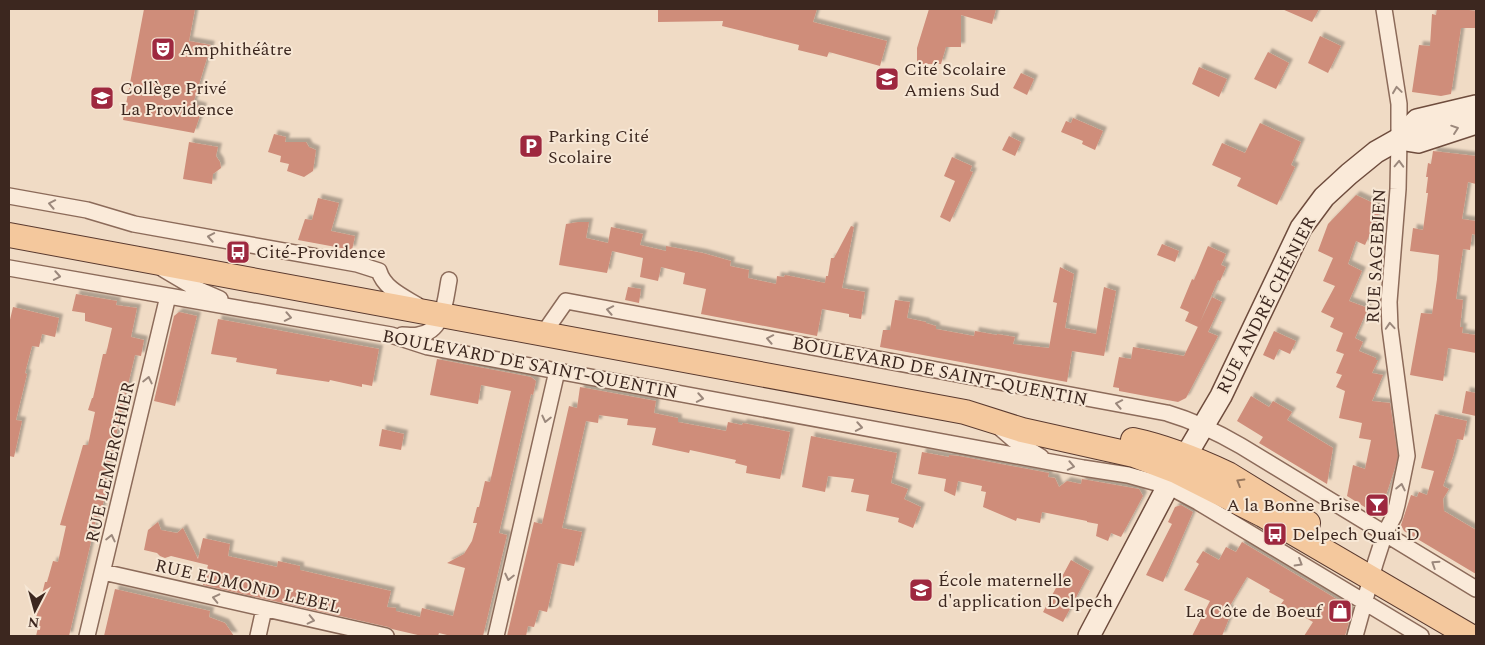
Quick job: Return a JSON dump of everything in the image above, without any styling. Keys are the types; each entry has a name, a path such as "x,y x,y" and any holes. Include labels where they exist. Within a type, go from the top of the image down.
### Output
{"main road":[{"name":"BOULEVARD DE SAINT-QUENTIN","path":"9,235 965,412 1022,430 1134,455 1177,471"},
{"name":"BOULEVARD DE SAINT-QUENTIN","path":"965,412 1002,412 1142,442 1177,471"},
{"path":"1177,471 1476,626"},
{"path":"1373,571 1470,636"}],"street":[{"name":"RUE SAGEBIEN","path":"1355,636 1373,571 1394,516 1407,456 1390,328 1389,302 1400,139 1399,104 1384,9"},
{"name":"RUE ANDRÉ CHÉNIER","path":"1088,636 1177,471 1220,396 1301,228 1324,197 1376,152 1400,139 1417,120 1476,106"},
{"path":"1400,139 1418,142 1476,123"},
{"name":"BOULEVARD DE SAINT-QUENTIN","path":"9,196 87,210 134,224 357,264 379,271 382,280 395,292 435,314"},
{"path":"149,261 197,289 240,308"},
{"name":"BOULEVARD DE SAINT-QUENTIN","path":"9,268 391,335 428,347 1050,462 1128,475 1177,471"},
{"path":"391,335 419,335 433,330 435,314 449,280"},
{"name":"RUE LEMERCHIER","path":"87,636 168,296"},
{"name":"BOULEVARD DE SAINT-QUENTIN","path":"543,334 566,301 1167,413 1204,426"},
{"path":"496,636 557,371"},
{"name":"BOULEVARD DE SAINT-QUENTIN","path":"990,420 1014,440 1050,462"},
{"path":"1204,426 1241,446 1476,589"},
{"path":"1177,471 1198,502 1421,636"},
{"name":"RUE EDMOND LEBEL","path":"103,572 386,636"},
{"path":"258,636 264,609"}],"building":[{"path":"144,9 195,9 189,41 211,45 193,104 203,107 194,133 123,120"},
{"path":"658,9 817,9 813,22 887,41 880,66 829,52 827,57 798,50 799,45 722,26 723,21 658,22"},
{"path":"929,9 996,9 992,24 961,15 961,47 946,47 941,64 917,64 917,48"},
{"path":"1282,9 1319,9 1312,22"},
{"path":"1437,9 1469,9 1476,11 1476,28 1461,28 1451,94 1441,96 1412,92 1419,45 1430,46 1432,14 1436,15"},
{"path":"1320,36 1341,46 1328,73 1308,63"},
{"path":"1268,52 1289,63 1276,89 1254,79"},
{"path":"1199,67 1227,79 1219,97 1192,84"},
{"path":"1021,73 1034,79 1027,95 1013,88"},
{"path":"1073,118 1103,131 1095,150 1082,144 1083,141 1061,132 1066,121 1071,123"},
{"path":"1260,123 1301,142 1291,165 1295,167 1277,205 1237,186 1241,178 1212,165 1222,143 1245,153"},
{"path":"274,134 286,137 285,142 306,142 309,147 316,150 313,171 304,177 287,171 289,164 280,162 281,156 268,152"},
{"path":"1009,136 1021,142 1015,156 1002,150"},
{"path":"189,142 218,147 216,156 221,168 213,174 212,184 183,179"},
{"path":"1433,151 1476,156 1476,184 1468,182 1462,219 1476,221 1476,235 1472,234 1470,250 1463,249 1456,299 1463,300 1460,327 1463,327 1462,333 1476,335 1476,353 1448,348 1443,381 1410,375 1421,313 1432,314 1437,279 1439,255 1410,251 1413,228 1423,230 1428,193 1426,193 1428,177 1426,177 1428,163 1431,164"},
{"path":"952,157 972,166 970,171 973,172 950,222 940,217 955,181 944,176"},
{"path":"1356,195 1382,207 1365,245 1356,241 1348,264 1362,271 1349,301 1368,308 1355,338 1363,342 1359,351 1378,360 1372,373 1383,375 1372,401 1390,403 1398,456 1379,516 1347,496 1353,465 1365,469 1371,440 1359,438 1362,423 1339,418 1345,391 1336,387 1342,375 1336,373 1344,354 1336,351 1343,333 1330,327 1334,318 1321,312 1335,286 1323,281 1333,258 1318,251 1328,224"},
{"path":"318,198 339,203 331,231 355,236 352,250 298,240 305,219 312,220"},
{"path":"589,222 586,238 608,243 611,227 643,234 640,245 666,251 666,246 731,261 730,266 749,270 748,278 776,284 777,276 784,277 785,275 825,283 831,258 834,258 851,226 854,227 842,288 865,292 861,319 849,317 849,314 822,309 817,336 701,314 706,289 683,284 685,273 661,267 658,281 640,277 643,258 612,251 607,273 559,265 566,224"},
{"path":"1162,244 1179,251 1175,262 1157,255"},
{"path":"1208,246 1226,254 1221,265 1226,267 1220,281 1218,280 1198,327 1185,321 1189,312 1180,308"},
{"path":"1060,267 1074,274 1065,328 1096,334 1104,287 1116,291 1104,356 1072,351 1067,382 880,347 883,330 890,330 895,300 910,302 907,318 926,322 936,326 936,329 974,336 975,331 1015,337 1013,344 1049,348 1057,303 1053,302"},
{"path":"628,287 641,289 639,303 625,300"},
{"path":"76,294 117,301 116,305 137,308 131,337 144,340 141,356 135,355 105,483 108,483 100,517 97,516 69,636 36,636 40,619 36,618 45,582 47,582 53,561 58,562 66,526 60,525 83,445 88,445 95,412 88,410 93,398 103,354 106,354 112,328 85,321 85,313 72,311"},
{"path":"1212,297 1222,302 1208,332 1218,336 1186,398 1178,402 1119,391 1119,388 1113,387 1119,357 1131,359 1133,347 1184,356"},
{"path":"13,307 59,318 55,337 42,334 39,347 32,346 16,420 22,421 14,457 9,456 9,324"},
{"path":"179,312 197,316 175,406 154,401 174,316"},
{"path":"218,319 379,349 372,386 362,384 362,387 330,380 329,382 276,374 277,369 236,362 237,358 211,354"},
{"path":"1274,331 1296,341 1290,354 1279,349 1274,360 1263,355"},
{"path":"437,359 531,377 536,381 533,395 531,394 499,533 507,535 483,636 451,636 439,633 438,636 422,636 203,585 208,565 171,556 165,558 157,553 144,550 148,530 158,522 161,530 177,533 183,528 198,559 203,538 230,544 228,556 277,567 278,561 300,566 300,570 391,591 387,607 396,608 396,611 420,617 422,608 453,616 465,568 447,563 464,554 472,541 477,523 473,523 477,507 479,507 485,481 490,482 511,391 481,385 478,404 430,395"},
{"path":"580,387 656,401 654,413 678,418 678,422 726,431 728,422 742,425 743,423 790,432 780,479 746,473 747,466 735,463 736,460 690,450 689,453 652,445 656,428 627,425 628,419 599,415 598,423 586,421 562,528 582,532 574,566 558,563 547,612 539,610 534,627 528,626 526,636 507,636 534,522 542,524 569,406 577,408"},
{"path":"1466,391 1476,393 1476,416 1462,413"},
{"path":"1251,396 1269,407 1273,401 1292,412 1287,420 1333,448 1327,484 1259,443 1263,437 1237,421"},
{"path":"1435,414 1467,421 1463,440 1457,439 1443,486 1449,489 1443,499 1444,511 1476,530 1476,574 1404,531 1401,525 1411,495 1417,497 1419,492 1427,495 1434,471 1421,468"},
{"path":"382,429 404,434 401,450 379,446"},
{"path":"811,436 897,453 891,483 908,489 904,499 921,507 913,528 898,522 899,518 866,511 869,495 851,492 854,479 828,476 825,492 802,487"},
{"path":"922,452 949,457 949,455 959,456 1049,473 1048,477 1055,478 1059,487 1067,481 1081,484 1082,479 1139,489 1143,496 1121,537 1111,533 1108,541 1096,536 1098,524 1087,521 1042,512 1040,523 1017,518 1016,521 983,507 986,492 981,491 982,486 958,481 955,496 944,491 946,479 918,474"},
{"path":"1181,505 1193,512 1163,582 1146,575 1172,524 1168,522 1175,507"},
{"path":"1242,542 1348,606 1351,615 1345,636 1304,636 1313,622 1281,604 1284,600 1247,577 1228,609 1232,611 1222,636 1192,636 1210,601 1184,590 1199,564 1196,562 1203,551 1219,560 1226,547 1236,552"},
{"path":"1071,560 1090,571 1063,622 1043,612"},
{"path":"115,589 210,611 209,617 225,623 234,636 104,636"}],"place":[{"name":"Amphithéâtre","path":"163,49"},
{"name":"Cité Scolaire Amiens Sud","path":"887,79"},
{"name":"Collège Privé La Providence","path":"102,98"},
{"name":"Parking Cité Scolaire","path":"531,146"},
{"name":"Cité-Providence","path":"238,252"},
{"name":"A la Bonne Brise","path":"1377,505"},
{"name":"Delpech Quai D","path":"1275,534"},
{"name":"École maternelle d'application Delpech","path":"921,590"},
{"name":"La Côte de Boeuf","path":"1340,611"}]}
